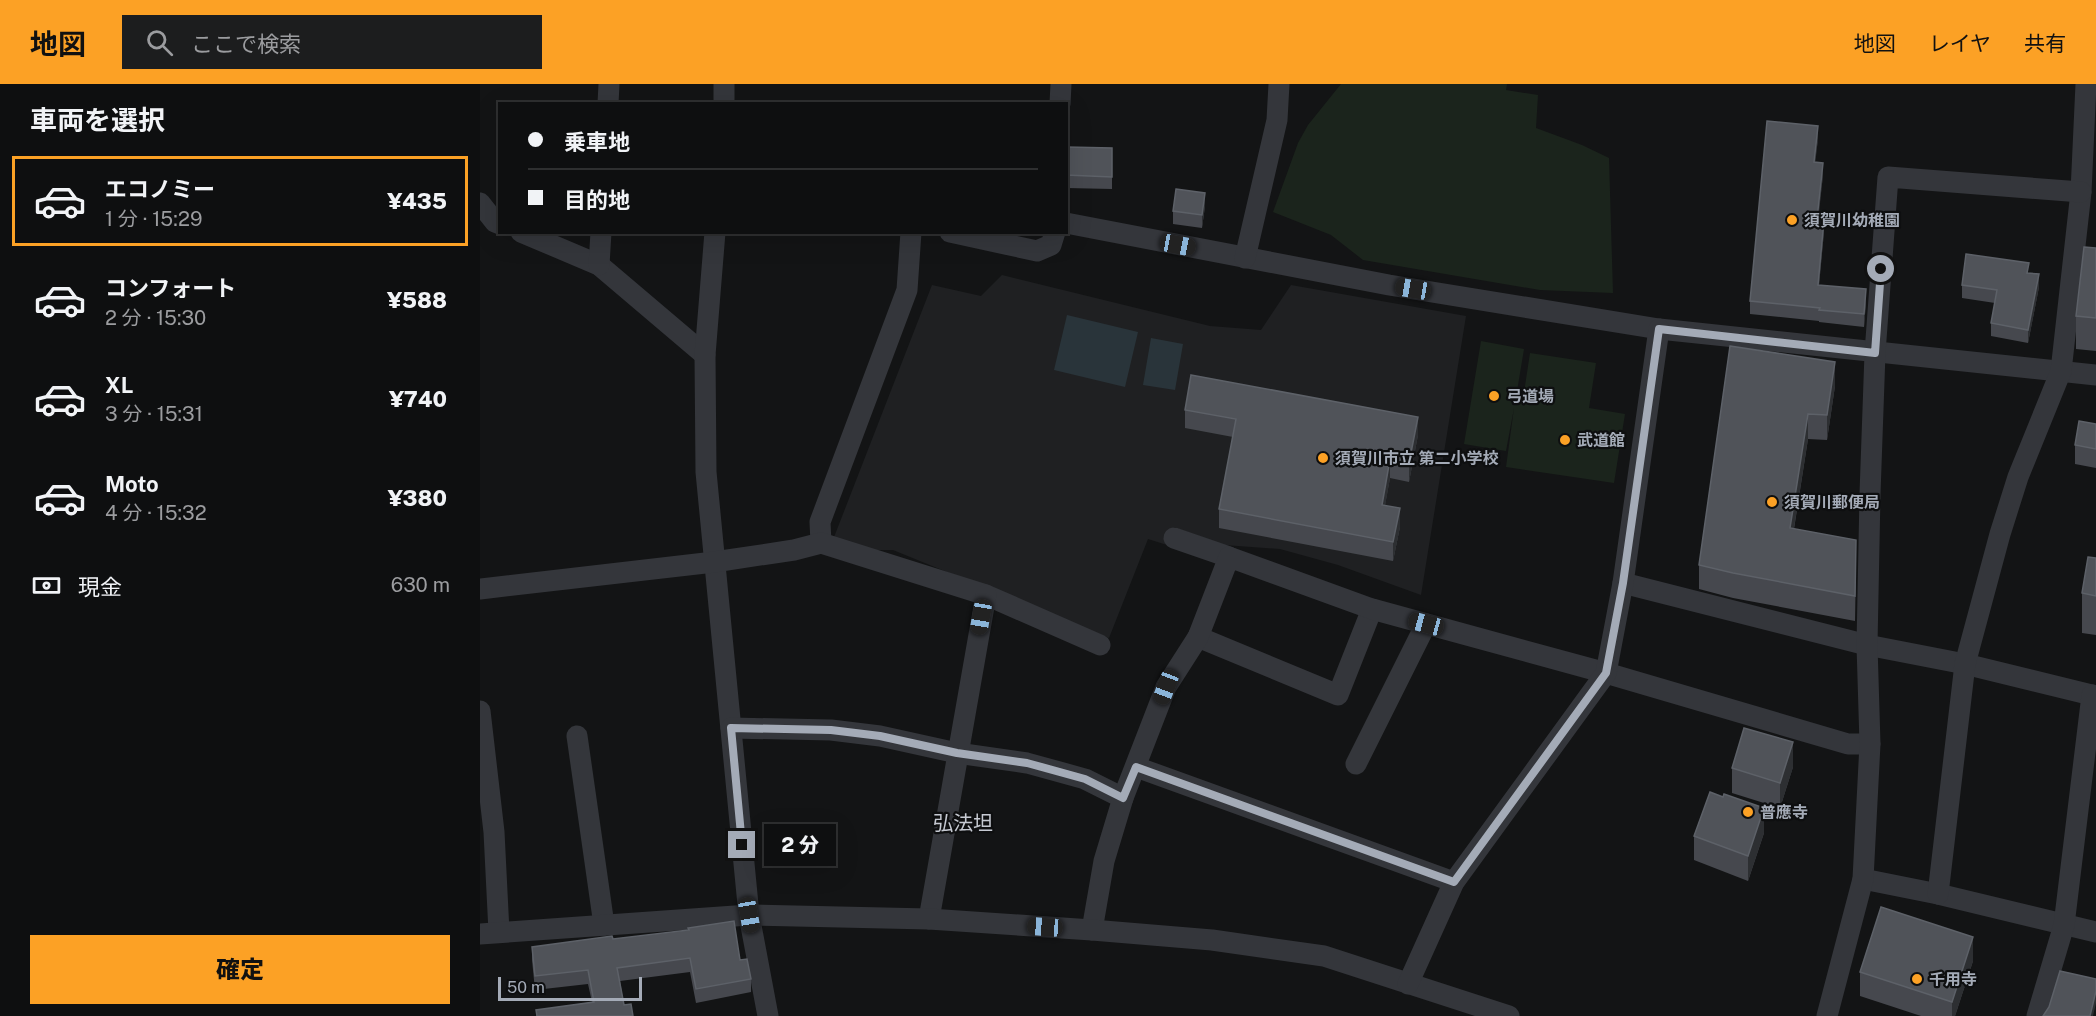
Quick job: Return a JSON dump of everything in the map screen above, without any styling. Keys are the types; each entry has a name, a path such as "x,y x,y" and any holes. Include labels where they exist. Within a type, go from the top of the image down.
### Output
{"street":[{"path":"608,102 609,84"},
{"path":"723,102 724,84"},
{"path":"1060,102 1061,84"},
{"path":"1245,258 1277,120 1279,84"},
{"path":"1938,894 1965,664 2018,477 2061,371 2081,192 2086,84"},
{"path":"1827,1016 1863,879 1869,744 1867,645 1875,353 1888,177 2081,192"},
{"path":"480,203 498,223"},
{"path":"1068,223 1245,258 1554,313 1659,329 2096,375"},
{"path":"526,234 599,265 705,355"},
{"path":"599,265 601,234"},
{"path":"715,234 705,355 706,472 749,915 768,1016"},
{"path":"821,543 820,522 907,290 911,234"},
{"path":"959,234 1037,251 1051,245 1054,234"},
{"path":"1408,984 1454,882 1606,673 1623,583 1659,329"},
{"path":"1174,538 1372,609 1606,673 1848,744 1869,744"},
{"path":"480,589 714,562 794,550 821,543 986,595 1100,645"},
{"path":"1092,930 1104,861 1123,798 1166,687 1198,637 1229,557"},
{"path":"1623,583 1867,645 1965,664 2094,695 2064,925 2037,1016"},
{"path":"930,919 986,595"},
{"path":"1198,637 1338,695 1372,609"},
{"path":"1356,764 1426,624"},
{"path":"480,711 494,832 489,933 749,915 930,919 1092,930 1212,940 1324,956 1509,1016"},
{"path":"731,728 831,730 880,736 957,753 1039,766 1085,779 1123,798"},
{"path":"577,736 604,925"},
{"path":"1136,767 1454,882"},
{"path":"1863,879 1938,894 2096,932"}],"shaded area":[{"path":"1341,84 1507,84 1506,90 1538,95 1536,128 1609,158 1613,293 1540,290 1363,260 1331,235 1273,212 1298,143 1308,125"},
{"path":"1002,275 1210,326 1261,330 1291,285 1466,316 1421,595 1338,565 1280,549 1224,545 1174,527 1167,545 1148,539 1109,638 893,550 829,550 932,285 981,296"},
{"path":"1067,315 1138,332 1125,387 1054,370"},
{"path":"1151,338 1183,344 1175,390 1143,385"},
{"path":"1481,341 1524,349 1516,397 1523,399 1530,353 1596,363 1589,408 1625,414 1614,483 1506,467 1514,408 1506,451 1464,444"}],"building":[{"path":"1767,121 1818,126 1814,162 1823,163 1817,219 1824,220 1818,285 1866,289 1864,314 1750,301"},
{"path":"1068,147 1112,148 1112,177 1068,175"},
{"path":"1176,189 1205,193 1202,215 1173,211"},
{"path":"2084,247 2096,248 2096,318 2076,316"},
{"path":"1966,254 2029,263 2027,273 2039,274 2028,330 1991,323 1997,290 1962,285"},
{"path":"1730,346 1835,362 1827,415 1808,414 1790,528 1856,540 1855,596 1699,565"},
{"name":"須賀川市立 第二小学校","path":"1191,375 1418,417 1409,463 1390,459 1382,505 1400,508 1393,542 1219,509 1236,419 1185,410"},
{"path":"2079,421 2096,424 2096,449 2075,445"},
{"path":"2088,557 2096,558 2096,596 2082,593"},
{"path":"1744,728 1793,742 1780,783 1732,768"},
{"path":"1710,792 1723,797 1724,794 1764,808 1748,856 1694,836"},
{"name":"千用寺","path":"1881,907 1973,937 1952,1002 1860,972"},
{"path":"734,921 740,960 747,959 751,979 696,989 690,958 617,968 624,1005 631,1004 633,1016 537,1016 536,1010 594,1002 588,970 535,976 532,947 612,936 613,939 689,930 688,928"},
{"path":"2060,971 2096,979 2096,991 2090,1016 2043,1016 2049,1007"}],"place":[{"name":"須賀川幼稚園","path":"1792,220"},
{"name":"弓道場","path":"1494,396"},
{"name":"武道館","path":"1565,440"},
{"name":"須賀川市立 第二小学校","path":"1323,458"},
{"name":"須賀川郵便局","path":"1772,502"},
{"name":"普應寺","path":"1748,812"},
{"name":"千用寺","path":"1917,979"}],"district":[{"name":"弘法坦","path":"963,823"}],"route":[{"path":"742,845 731,728 831,730 880,736 957,753 1027,763 1085,779 1123,798 1136,767 1454,882 1606,673 1623,583 1659,329 1875,353 1881,269"}]}
